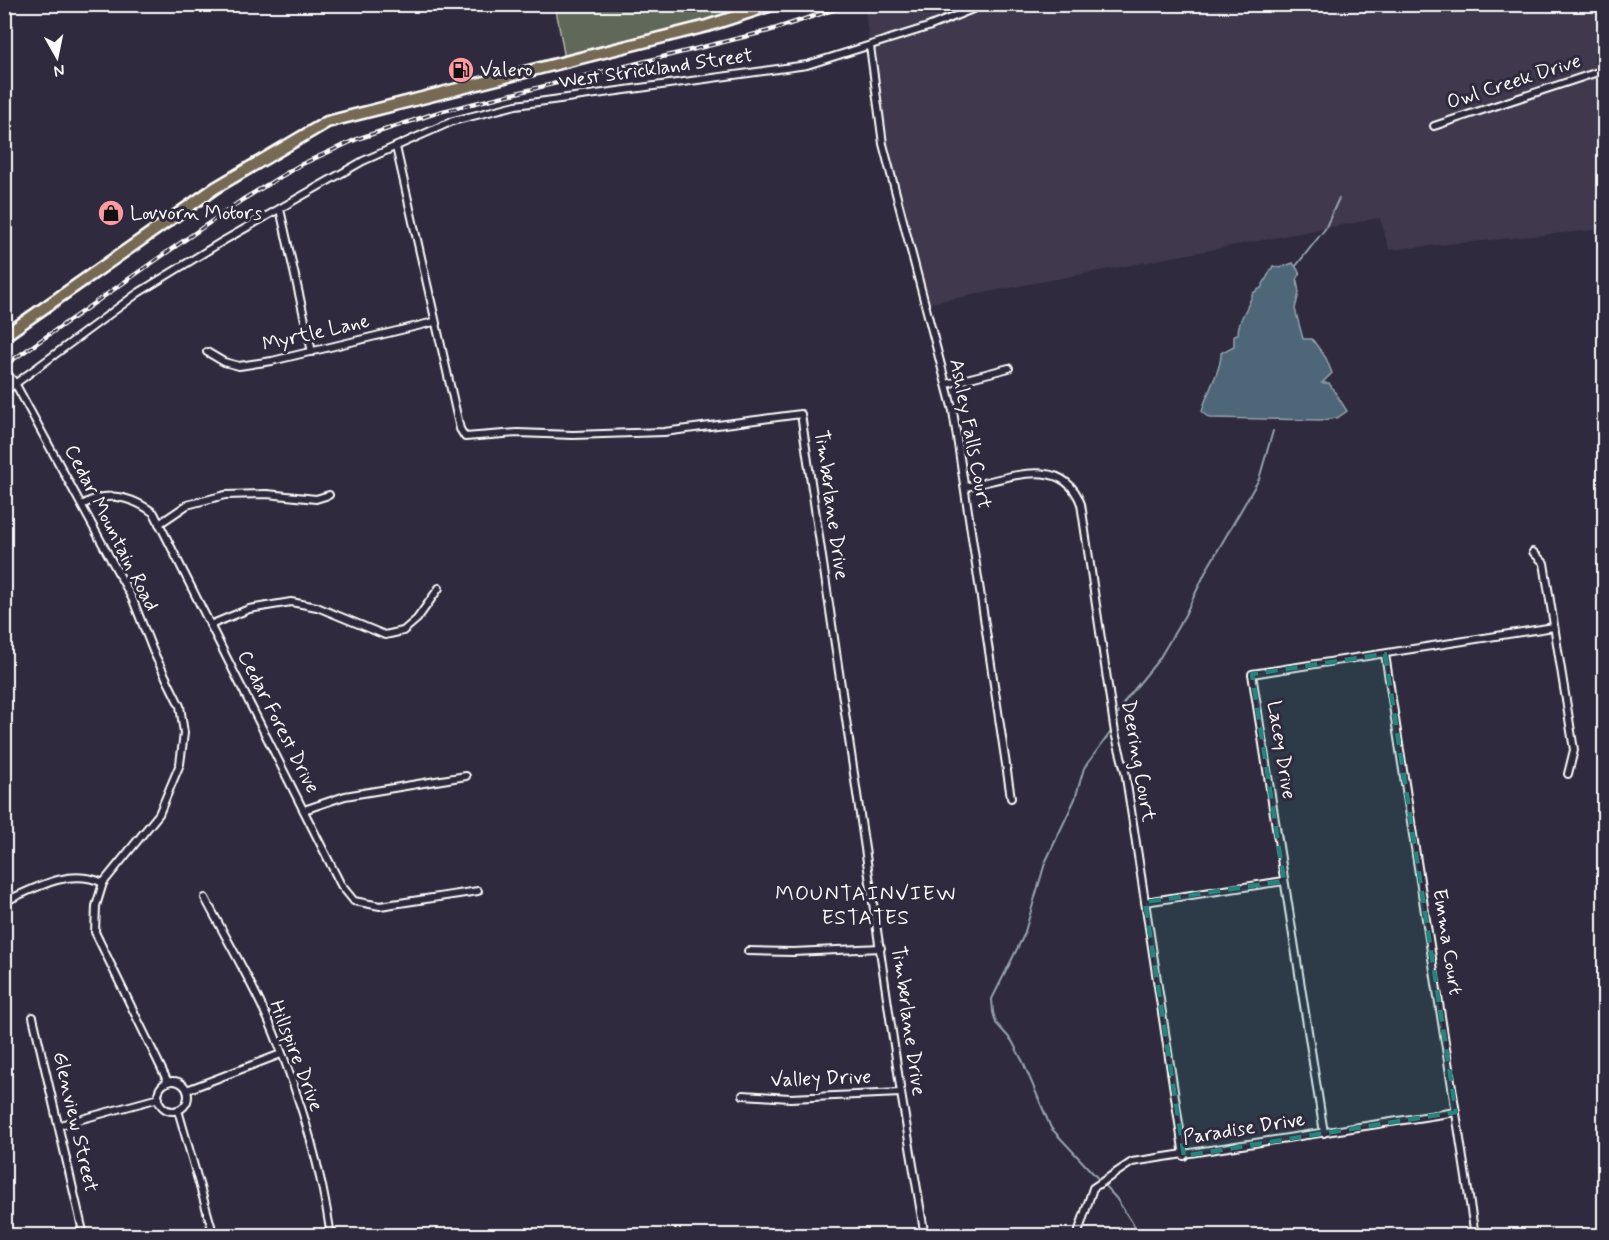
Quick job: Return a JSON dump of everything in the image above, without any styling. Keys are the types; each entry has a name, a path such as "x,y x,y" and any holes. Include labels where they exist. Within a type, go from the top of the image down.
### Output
{"main road":[{"path":"4,336 215,188 327,122 707,26 775,4"}],"street":[{"name":"West Strickland Street","path":"4,392 138,293 343,172 453,121 516,105 807,65 928,27 985,4"},
{"name":"Ashley Falls Court","path":"870,45 883,144 954,411 1011,798"},
{"name":"Owl Creek Drive","path":"1434,126 1605,70"},
{"name":"Timberlane Drive","path":"396,147 434,322 448,368 460,429 465,437 517,433 573,435 664,432 801,414 901,1093 924,1231"},
{"path":"280,209 312,352"},
{"name":"Myrtle Lane","path":"207,352 224,362 239,366 312,352 434,322"},
{"path":"946,384 1009,368"},
{"name":"Cedar Mountain Road","path":"4,370 15,383 133,600 180,706 184,733 180,764 166,801 103,883"},
{"name":"Deering Court","path":"965,487 1045,472 1061,476 1076,489 1082,504 1115,733 1125,771 1184,1156"},
{"path":"159,524 188,505 225,495 267,494 316,499 329,495"},
{"name":"Cedar Forest Drive","path":"82,505 90,500 114,496 135,500 154,513 341,885 354,901 380,906 478,891"},
{"path":"1533,552 1544,563 1574,750 1568,774"},
{"path":"210,625 249,609 291,602 317,607 385,635 403,631 417,619 438,588"},
{"name":"Lacey Drive","path":"1324,1133 1252,674 1554,627"},
{"name":"Emma Court","path":"1385,654 1475,1236"},
{"path":"304,810 345,796 466,776"},
{"path":"4,902 46,883 68,877 88,876 103,883 96,906 95,932 168,1082"},
{"path":"1144,902 1284,881"},
{"name":"Hillspire Drive","path":"205,898 273,1031 282,1054 326,1198 332,1236"},
{"path":"748,951 793,952 880,948"},
{"name":"Glenview Street","path":"33,1017 60,1125 84,1236"},
{"path":"187,1090 282,1054"},
{"path":"168,1082 181,1083 187,1090 186,1104 178,1110 166,1108 159,1098 161,1089 168,1082"},
{"name":"Valley Drive","path":"743,1095 780,1099 901,1093"},
{"path":"60,1125 159,1098"},
{"path":"178,1110 214,1236"},
{"name":"Paradise Drive","path":"1079,1236 1078,1230 1093,1188 1132,1162 1184,1156 1456,1112"}],"highlighted area":[{"path":"1385,654 1456,1112 1184,1156 1145,902 1284,881 1252,674"}],"shaded area":[{"path":"864,5 1604,5 1604,229 1389,250 1380,218 925,304 883,144"}],"green space":[{"path":"555,4 771,5 565,59"}],"water":[{"path":"1293,263 1300,273 1297,280 1299,293 1295,309 1303,339 1312,339 1326,358 1332,373 1322,383 1329,383 1347,411 1337,418 1323,420 1209,418 1202,412 1219,367 1221,353 1234,346 1234,335 1238,334 1240,323 1253,293 1261,288 1273,266 1280,268"}],"waterway":[{"path":"1296,266 1325,229 1339,198"},
{"path":"1118,714 1125,701 1159,659 1185,615 1207,569 1259,479 1273,431"},
{"path":"1110,733 1084,768 1075,799 1045,863 1024,935 992,999 996,1023 1012,1041 1051,1128 1116,1198 1141,1236"}],"railway":[{"path":"4,366 242,200 300,165 357,139 439,112 768,31 851,4"}],"place":[{"name":"Valero","path":"461,70"},
{"name":"Lovvorn Motors","path":"111,213"}],"district":[{"name":"MOUNTAINVIEW ESTATES","path":"866,906"}]}
